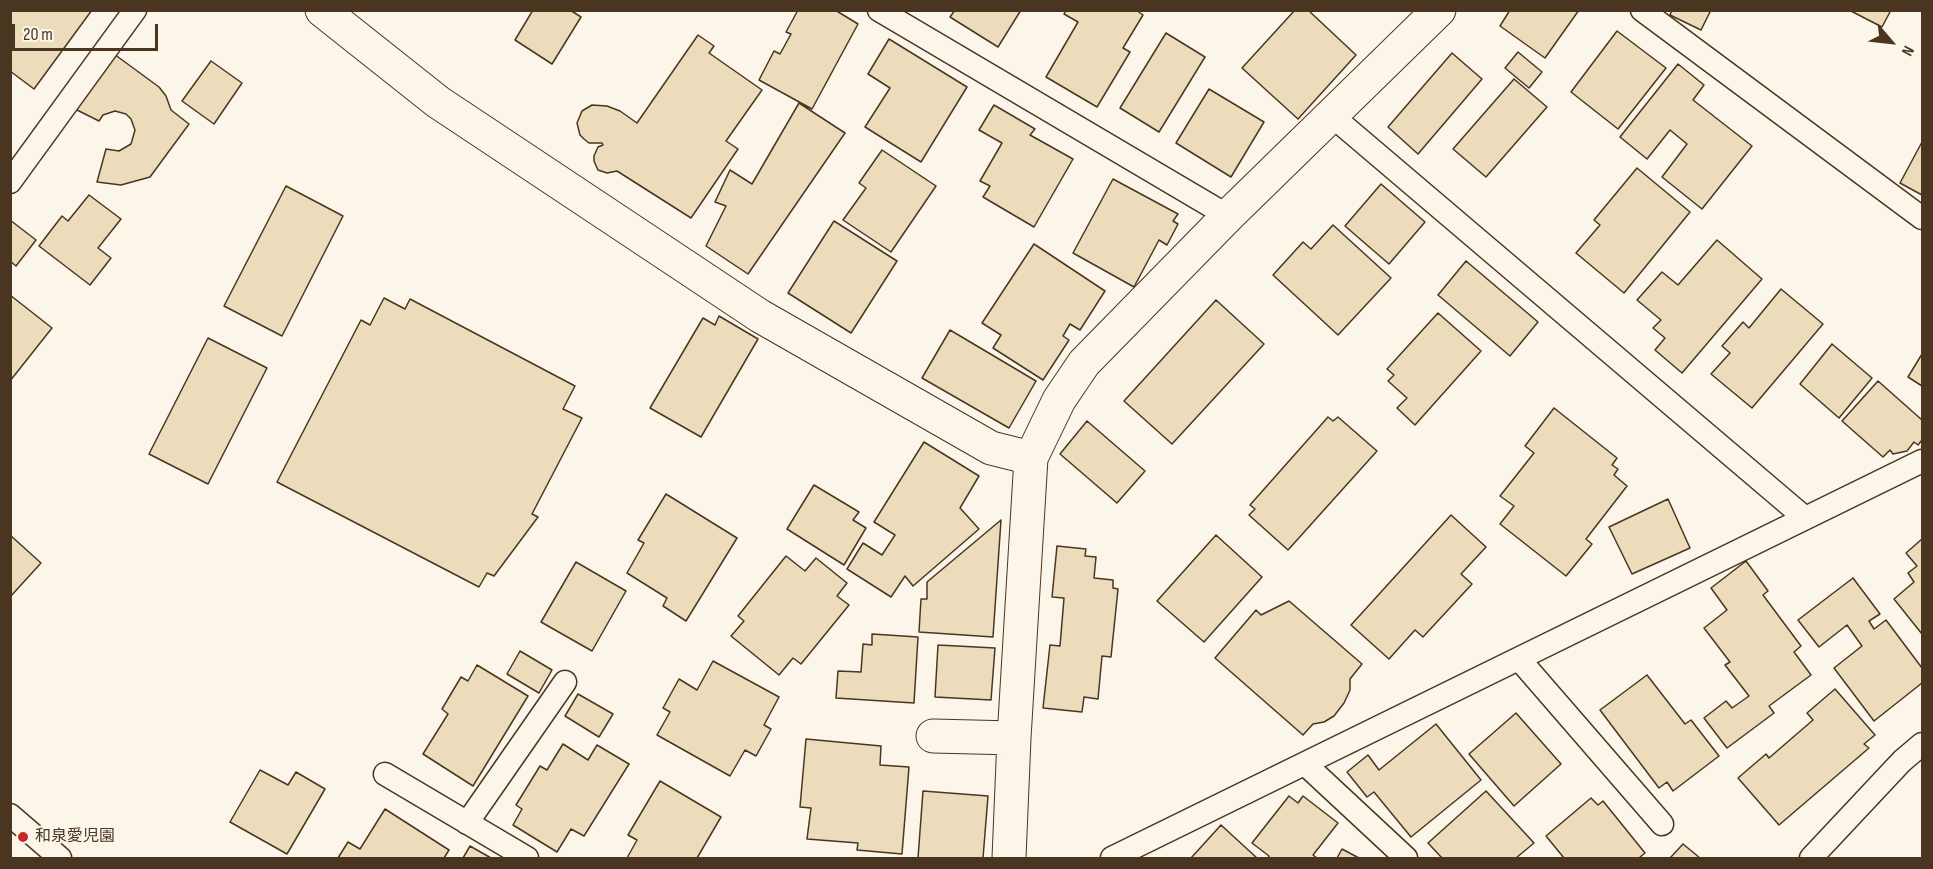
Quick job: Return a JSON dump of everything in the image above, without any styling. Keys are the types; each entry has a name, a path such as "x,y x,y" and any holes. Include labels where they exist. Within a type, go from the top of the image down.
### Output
{"street":[{"path":"322,10 438,102 760,316 991,448 1031,458"},
{"path":"1009,858 1031,458 1059,400 1084,363 1228,216 1439,10"},
{"path":"933,736 1014,738"}],"lane":[{"path":"10,182 135,10"},
{"path":"879,10 1228,216"},
{"path":"1642,10 1923,218"},
{"path":"1331,115 1805,518"},
{"path":"1113,858 1923,461"},
{"path":"1519,659 1662,824"},
{"path":"467,823 565,681"},
{"path":"1811,858 1902,761 1923,744"},
{"path":"1305,764 1406,858"},
{"path":"385,774 527,858"},
{"path":"10,815 60,858"}],"building":[{"path":"10,10 92,10 34,89 10,71"},
{"path":"533,10 570,10 581,17 552,64 515,40"},
{"path":"798,10 835,10 858,24 812,109 759,80 774,51 780,54 791,34 786,32"},
{"path":"955,10 1021,10 998,47 950,17"},
{"path":"1066,10 1136,10 1143,15 1123,48 1130,52 1097,107 1046,77 1078,22 1064,14"},
{"path":"1295,10 1308,10 1356,55 1298,119 1242,68"},
{"path":"1510,10 1579,10 1545,58 1500,26"},
{"path":"1672,10 1711,10 1701,30 1670,15"},
{"path":"1849,10 1891,10 1882,27"},
{"path":"1617,31 1666,68 1618,129 1571,92"},
{"path":"1166,33 1205,57 1159,132 1120,108"},
{"path":"698,35 714,46 709,53 762,90 726,141 738,149 691,218 617,171 607,173 598,170 594,156 598,147 603,145 602,143 589,143 584,139 580,135 577,123 582,111 592,105 607,106 620,111 637,123"},
{"path":"889,39 967,87 921,162 865,127 890,88 868,74"},
{"path":"1518,52 1542,72 1529,88 1505,68"},
{"path":"1452,53 1482,79 1418,154 1388,127"},
{"path":"114,54 159,87 166,96 171,110 189,124 150,177 121,185 97,182 106,149 119,151 131,144 135,130 131,119 126,114 115,111 103,115 99,121 73,108"},
{"path":"211,61 242,83 214,124 182,101"},
{"path":"1678,64 1704,85 1693,100 1752,146 1702,209 1662,177 1687,144 1670,130 1647,159 1620,137"},
{"path":"1514,79 1547,107 1486,177 1453,149"},
{"path":"1209,89 1264,122 1231,177 1176,143"},
{"path":"799,103 845,133 748,274 706,246 726,206 715,202 730,170 752,184"},
{"path":"994,105 1035,129 1030,135 1073,159 1034,227 983,197 990,186 980,181 1002,143 979,130"},
{"path":"1922,142 1922,195 1900,183"},
{"path":"882,150 936,186 891,252 843,220 866,188 859,183"},
{"path":"1637,168 1690,212 1624,293 1576,253 1600,225 1594,220"},
{"path":"1113,179 1178,214 1173,221 1178,224 1167,245 1159,240 1134,287 1073,253"},
{"path":"1381,184 1425,222 1389,264 1345,226"},
{"path":"286,186 343,216 282,336 224,306"},
{"path":"89,195 121,219 98,248 111,258 90,285 39,246 62,216 68,221"},
{"path":"10,220 36,240 16,266 10,261"},
{"path":"834,221 897,261 851,333 788,293"},
{"path":"1333,225 1391,278 1338,335 1273,275 1303,242 1311,249"},
{"path":"1717,240 1762,279 1682,373 1655,350 1665,338 1653,328 1661,320 1637,300 1662,272 1678,285"},
{"path":"1034,244 1105,291 1080,330 1070,324 1063,336 1069,340 1043,380 993,348 1001,335 982,323"},
{"path":"1466,261 1538,322 1510,356 1438,295"},
{"path":"1781,289 1823,324 1752,408 1711,374 1730,353 1722,346 1743,322 1749,328"},
{"path":"10,295 52,328 10,381"},
{"path":"384,298 405,309 410,299 575,386 563,409 582,418 532,514 538,517 494,576 487,573 479,587 277,482 361,320 370,325"},
{"path":"1216,300 1264,344 1172,444 1124,401"},
{"path":"1438,313 1481,351 1415,425 1397,408 1407,398 1388,381 1394,375 1387,369"},
{"path":"719,316 758,339 701,437 650,408 703,318 715,325"},
{"path":"950,330 1036,381 1009,428 922,378"},
{"path":"208,338 267,368 208,484 149,454"},
{"path":"1832,344 1872,378 1839,418 1800,384"},
{"path":"1922,354 1922,386 1908,377"},
{"path":"1878,381 1922,420 1922,440 1918,445 1914,442 1907,451 1893,454 1890,450 1883,457 1842,421"},
{"path":"1554,408 1617,458 1612,465 1618,469 1614,475 1627,486 1586,539 1592,544 1566,576 1500,524 1514,506 1500,496 1534,453 1525,446"},
{"path":"1328,417 1333,421 1338,417 1377,451 1288,550 1249,515 1255,509 1250,505"},
{"path":"1087,421 1145,471 1117,503 1060,454"},
{"path":"924,442 979,476 960,508 979,529 913,586 905,576 891,597 847,569 863,543 882,555 895,535 874,522"},
{"path":"814,485 859,512 853,520 866,528 844,565 787,529"},
{"path":"666,494 737,538 686,621 663,606 667,598 627,573 644,543 638,540"},
{"path":"1668,499 1690,548 1632,574 1609,527"},
{"path":"1451,515 1486,547 1461,574 1472,584 1423,637 1415,630 1389,659 1351,625"},
{"path":"1001,520 993,637 919,632 921,599 927,599 927,582"},
{"path":"10,535 41,563 10,597"},
{"path":"1216,535 1262,577 1204,642 1157,601"},
{"path":"1922,539 1922,634 1894,599 1914,582 1908,573 1917,566 1906,553"},
{"path":"1057,546 1086,549 1085,556 1096,557 1094,578 1113,580 1113,588 1118,589 1111,657 1102,656 1098,699 1084,697 1082,712 1043,708 1050,645 1060,646 1064,598 1052,597"},
{"path":"786,556 805,571 816,558 847,583 837,596 849,605 801,664 793,658 779,675 731,636 744,621 738,616"},
{"path":"1746,561 1768,591 1763,595 1801,646 1794,652 1811,675 1769,706 1774,713 1727,748 1704,718 1726,701 1732,708 1749,696 1725,665 1730,662 1704,628 1727,610 1711,588"},
{"path":"576,562 626,591 592,651 541,622"},
{"path":"1853,578 1880,614 1869,621 1874,629 1886,620 1922,668 1922,683 1874,721 1834,668 1862,646 1847,625 1819,647 1798,620"},
{"path":"1289,601 1362,664 1350,679 1350,690 1334,716 1324,722 1313,724 1303,735 1215,658 1256,610 1261,615"},
{"path":"872,634 918,637 914,703 836,698 838,671 861,672 863,644 872,645"},
{"path":"938,645 995,648 991,700 935,697"},
{"path":"520,651 552,670 539,693 507,674"},
{"path":"713,661 779,697 764,725 771,729 756,756 745,750 730,776 657,735 670,712 663,708 679,679 697,690"},
{"path":"477,665 528,696 473,786 423,754 448,714 442,709 461,677 468,681"},
{"path":"1647,675 1685,724 1691,720 1719,756 1673,791 1667,782 1659,788 1600,710"},
{"path":"1835,689 1875,735 1864,744 1869,748 1779,825 1738,778 1766,754 1769,758 1813,720 1807,713"},
{"path":"578,694 613,714 599,737 565,716"},
{"path":"1516,713 1561,764 1514,806 1469,754"},
{"path":"1436,724 1481,780 1411,837 1374,792 1367,797 1347,772 1368,755 1379,770"},
{"path":"806,739 881,746 880,765 909,767 902,854 857,850 858,843 807,839 811,808 800,807"},
{"path":"563,744 588,760 597,745 629,764 584,836 571,829 557,852 513,825 522,809 516,805 540,766 547,770"},
{"path":"260,770 288,785 296,772 325,789 287,854 230,822"},
{"path":"660,781 721,817 697,858 627,858 637,840 628,835"},
{"path":"923,791 988,796 983,858 918,858"},
{"path":"1486,791 1534,843 1516,858 1442,858 1428,843"},
{"path":"1289,796 1298,803 1303,796 1338,823 1313,855 1317,858 1268,858 1269,856 1252,843"},
{"path":"1591,798 1598,805 1603,801 1645,853 1639,858 1564,858 1546,836"},
{"path":"385,809 449,850 444,858 338,858 348,842 360,849"},
{"path":"1221,825 1257,858 1191,858"},
{"path":"1683,844 1700,858 1670,858"},
{"path":"470,846 491,858 463,858"},
{"path":"1342,849 1359,858 1337,858"}],"place":[{"name":"和泉愛児園","path":"23,837"}]}
